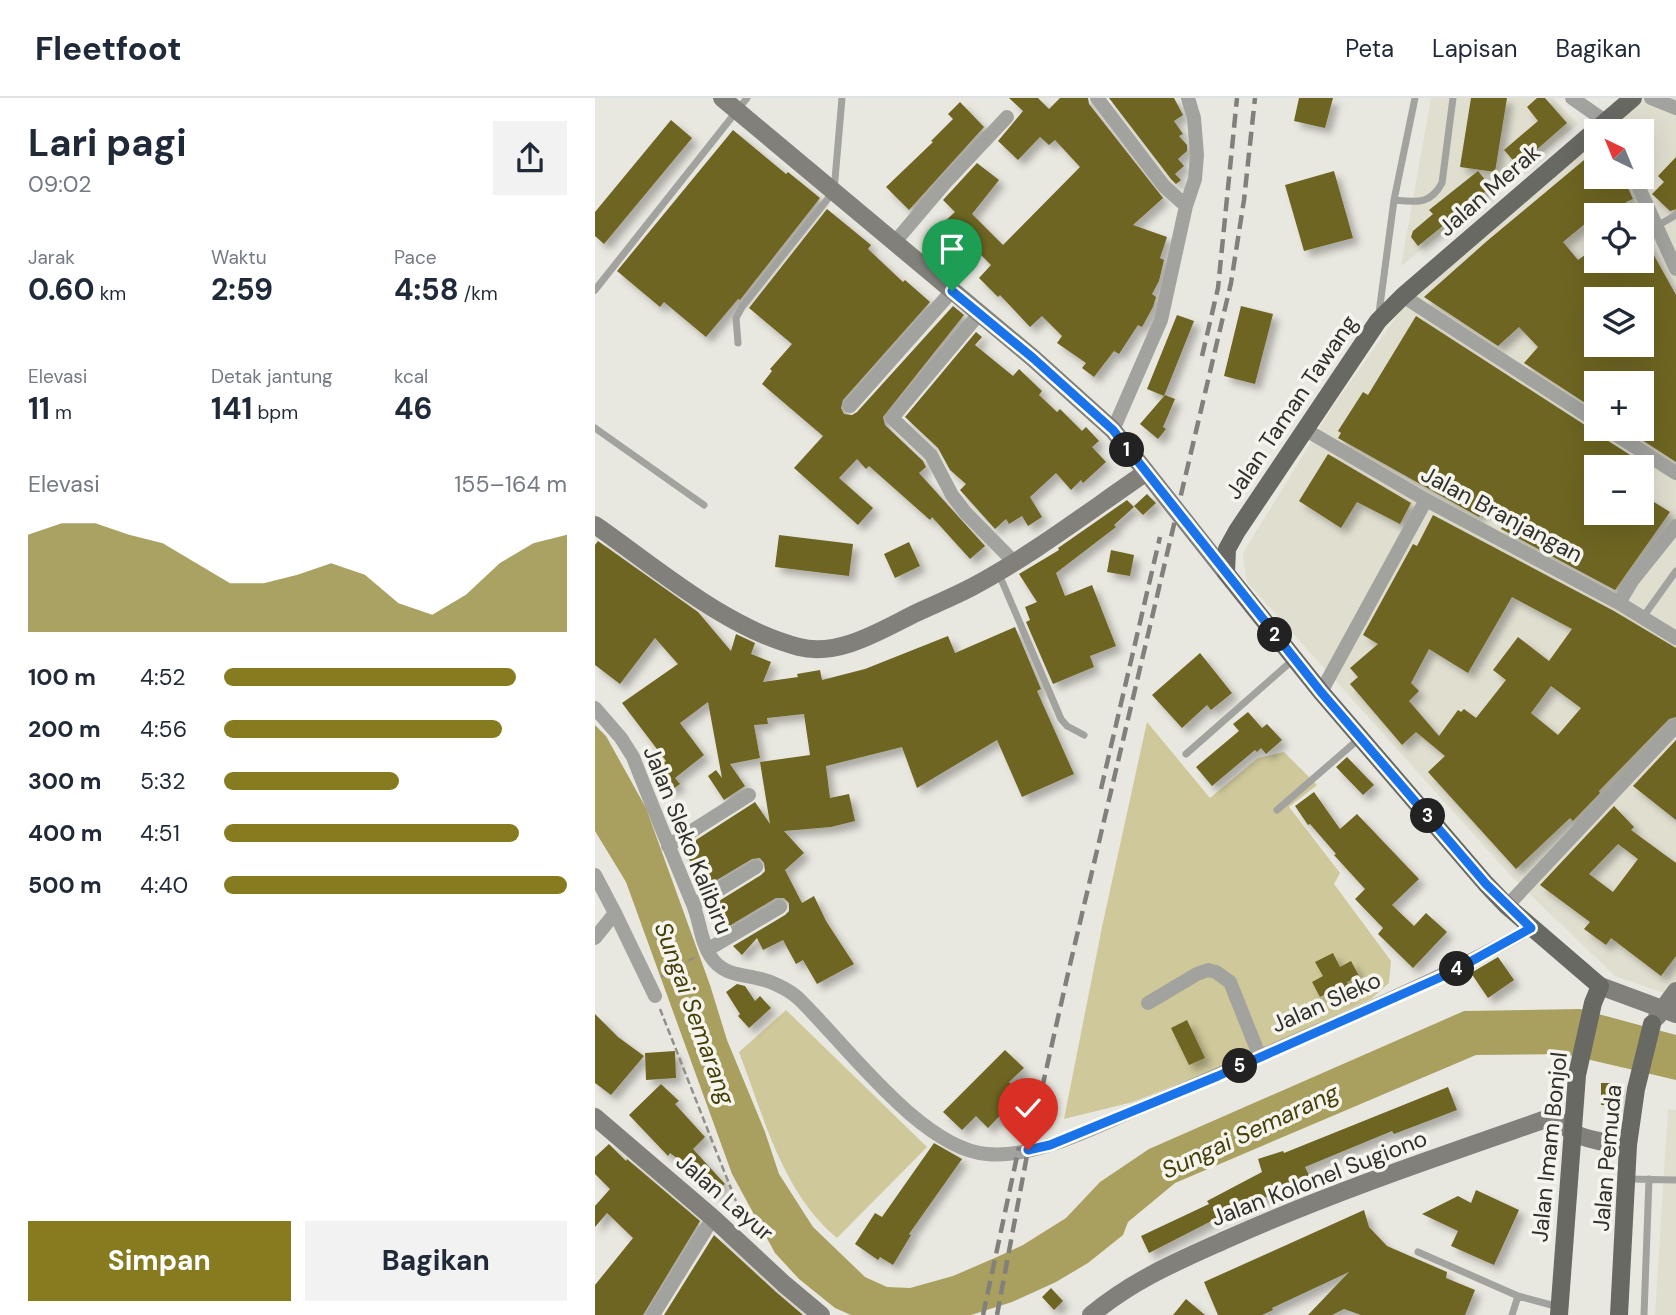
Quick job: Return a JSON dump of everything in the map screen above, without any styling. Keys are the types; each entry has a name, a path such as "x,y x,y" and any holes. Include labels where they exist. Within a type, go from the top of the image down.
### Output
{"main road":[{"name":"Jalan Merak","path":"1614,119 1633,98"},
{"name":"Jalan Merak","path":"1378,321 1403,296 1584,146"},
{"name":"Jalan Taman Tawang","path":"1226,573 1227,549 1237,531 1378,321"},
{"path":"1226,573 1321,692 1507,906 1597,995"},
{"name":"Jalan Imam Bonjol","path":"1559,1311 1577,1075 1597,995"},
{"name":"Jalan Pemuda","path":"1619,1315 1628,1145 1636,1088 1663,1016"}],"street":[{"path":"722,98 742,104 834,191 1113,430 1226,573"},
{"path":"1097,98 1164,186 1186,206"},
{"path":"1113,430 1161,320 1186,206 1195,179 1197,155 1194,118 1188,98"},
{"path":"1651,98 1676,108"},
{"path":"1577,100 1600,119"},
{"path":"894,243 1006,117"},
{"path":"1639,189 1676,269"},
{"path":"850,406 952,291"},
{"path":"1403,296 1584,413"},
{"path":"979,314 893,418 925,447 958,503 1014,562"},
{"name":"Jalan Branjangan","path":"1306,430 1426,500 1675,634"},
{"path":"1626,441 1676,473"},
{"path":"595,524 714,608 771,637 802,648 833,649 972,587 1014,562 1145,473"},
{"path":"1321,692 1426,500"},
{"path":"1619,603 1632,581 1676,526"},
{"name":"Jalan Sleko Kalibiru","path":"595,708 621,738 633,757 694,905 711,959 726,971 767,981 796,996 903,1107 942,1138 964,1149 987,1154 1018,1152"},
{"path":"1507,906 1676,726"},
{"path":"669,846 749,795"},
{"path":"694,905 757,867"},
{"path":"595,875 655,996"},
{"path":"707,950 780,907"},
{"path":"595,938 615,914"},
{"name":"Jalan Sleko","path":"1018,1152 1050,1145 1218,1076 1450,973 1531,928"},
{"path":"1148,1003 1197,974 1208,970 1216,972 1230,982 1259,1057"},
{"path":"1597,995 1663,1016 1676,992"},
{"name":"Jalan Layur","path":"595,1117 821,1315"},
{"name":"Jalan Kolonel Sugiono","path":"1091,1315 1116,1294 1150,1275 1299,1207 1549,1118 1560,1120 1572,1132"},
{"path":"1572,1132 1628,1145"},
{"path":"653,1315 717,1222"}],"lane":[{"path":"737,343 736,318 742,307 834,191 842,98"},
{"name":"Jalan Taman Tawang","path":"1378,321 1394,200 1415,98"},
{"path":"1394,200 1425,200 1436,194 1442,183 1453,98"},
{"path":"595,290 742,104"},
{"path":"1656,226 1676,215"},
{"path":"595,428 703,505"},
{"path":"1643,618 1676,571"},
{"path":"997,572 1061,719 1067,726 1084,735"},
{"path":"1186,754 1294,659"},
{"path":"1277,810 1360,737"},
{"path":"1627,1180 1676,1180"},
{"path":"1644,1315 1649,1180"},
{"path":"1418,1252 1559,1311"},
{"path":"1512,1315 1518,1296"}],"path":[{"path":"664,975 693,958"},
{"path":"655,996 737,1204 717,1222"}],"shaded area":[{"path":"1431,98 1553,98 1578,124 1401,266"},
{"path":"1645,98 1676,98 1676,997 1615,976 1511,876 1246,581 1243,553 1332,408 1401,310 1584,149 1584,189 1654,189 1654,119 1621,119"},
{"path":"1147,722 1210,798 1258,758 1284,752 1317,785 1289,807 1340,873 1334,884 1391,961 1389,983 1371,999 1258,1052 1133,1102 1064,1119 1102,927"},
{"path":"786,1010 927,1147 837,1238 802,1199 788,1176 766,1127 739,1052"},
{"path":"1668,1109 1676,1110 1676,1315 1655,1315"}],"water":[{"name":"Sungai Semarang","path":"595,725 606,736 646,808 727,1040 765,1132 779,1174 813,1227 865,1277 887,1287 910,1288 953,1276 1023,1245 1066,1218 1100,1182 1149,1149 1464,1011 1580,1009 1676,1035 1676,1080 1565,1054 1476,1055 1175,1183 1128,1222 1123,1235 1088,1263 1056,1282 1012,1302 971,1315 851,1315 835,1308 799,1279 775,1253 732,1174 626,882 595,831"}],"building":[{"path":"1009,98 1038,98 1049,109 1060,98 1088,98 1089,104 1163,198 1133,225 1167,237 1160,258 1164,260 1159,281 1152,294 1156,297 1153,307 1142,327 1138,325 1119,354 1114,351 1094,377 1082,368 1086,363 1057,343 1062,336 1042,316 1030,327 1000,295 998,297 979,278 991,265 957,231 942,244 932,233 955,212 943,200 977,163 999,180 972,214 1003,245 1080,167 1055,140 1049,145 1040,137 1018,160 998,141 1023,111"},
{"path":"1109,98 1174,98 1183,115 1174,121 1183,134 1179,136 1187,145 1187,151 1178,159 1184,166 1175,174 1181,180 1176,184 1171,179"},
{"path":"1299,98 1333,98 1325,128 1294,121"},
{"path":"1471,98 1507,98 1495,172 1460,167"},
{"path":"1537,98 1545,98 1567,123 1518,166 1504,150 1538,121 1527,107"},
{"path":"960,102 984,127 909,210 886,187 933,142 931,141 953,119 948,114"},
{"path":"671,120 692,138 604,244 595,236 595,212"},
{"path":"733,130 820,198 740,300 738,299 706,337 664,302 660,307 617,271"},
{"path":"1676,157 1676,209 1670,211 1652,194 1664,182 1658,176"},
{"path":"1584,160 1584,189 1628,189 1633,199 1627,203 1584,203 1584,225 1563,242 1578,260 1584,256 1584,273 1654,273 1654,255 1676,295 1676,462 1644,441 1654,441 1654,371 1584,371 1584,402 1524,363 1538,347 1519,327 1498,346 1424,297"},
{"path":"1334,171 1353,238 1304,251 1285,185"},
{"path":"1478,171 1491,187 1418,246 1411,237 1413,231 1433,214 1429,210"},
{"path":"827,209 871,245 868,249 903,282 905,280 930,302 843,400 841,408 844,414 852,415 857,412 953,306 964,315 883,417 885,425 923,461 926,467 919,473 985,546 970,559 932,517 930,520 869,466 866,469 857,459 839,478 873,508 858,525 794,468 823,436 762,384 772,371 770,369 792,344 749,308"},
{"path":"1241,306 1273,314 1255,384 1224,376"},
{"path":"1177,315 1194,321 1164,396 1147,389"},
{"path":"1416,316 1584,424 1584,441 1608,441 1630,455 1584,455 1584,525 1654,525 1654,502 1670,512 1615,590 1501,529 1509,516 1487,503 1479,517 1338,438 1341,433 1338,431 1363,392 1368,395"},
{"path":"976,332 982,337 975,345 1013,376 1019,369 1042,391 1039,395 1057,412 1060,409 1082,431 1086,427 1099,441 1092,447 1106,462 1071,490 1056,473 1030,497 1042,517 1028,526 1022,516 1009,524 1006,519 995,529 960,490 966,484 950,470 938,448 905,417"},
{"path":"1165,395 1175,399 1163,427 1166,429 1158,439 1140,424"},
{"path":"1328,454 1411,503 1400,524 1357,502 1341,528 1299,501"},
{"path":"1147,494 1156,503 1143,515 1134,506"},
{"path":"1127,500 1134,507 1114,525 1116,527 1056,573 1065,596 1092,585 1116,646 1090,656 1094,667 1053,684 1026,622 1030,620 1025,607 1037,602 1019,574 1059,550 1058,548"},
{"path":"1433,515 1614,611 1676,648 1676,717 1669,719 1573,821 1570,818 1516,869 1428,772 1445,756 1416,732 1402,745 1350,684 1358,677 1350,668 1378,644 1363,635 1413,544 1417,546","holes":["1512,597 1572,629 1549,661 1518,637 1493,670 1506,680 1476,718 1464,709 1461,712 1458,710 1439,736 1409,701 1419,691 1411,683 1429,649 1468,673","1551,686 1581,708 1558,735 1531,713"]},
{"path":"779,535 853,544 849,576 775,567"},
{"path":"598,541 698,612 731,651 736,634 755,643 751,654 771,662 763,682 798,677 797,674 820,670 822,680 865,669 948,636 955,653 1015,627 1041,689 1037,691 1074,774 1022,797 997,740 917,788 902,747 826,766 830,798 849,794 855,821 831,827 784,831 804,853 785,870 802,903 814,896 826,921 854,964 817,984 803,960 796,964 783,940 763,950 757,938 742,955 733,946 785,915 789,911 789,903 784,898 776,898 716,934 712,929 717,926 706,909 761,875 765,871 764,863 760,858 752,859 700,890 694,882 701,877 682,849 755,802 770,824 760,762 810,755 804,714 767,718 768,724 754,725 760,758 730,764 745,786 724,800 708,776 716,770 722,778 708,702 680,723 704,755 675,778 680,784 670,791 654,769 666,761 622,703 678,664 655,638 620,684 595,665 595,545"},
{"path":"909,542 920,566 895,578 884,554"},
{"path":"1111,550 1134,555 1130,576 1107,572"},
{"path":"1200,653 1232,693 1211,710 1207,705 1182,728 1152,695"},
{"path":"1248,712 1262,728 1267,724 1282,740 1266,754 1261,748 1257,752 1255,750 1212,786 1196,767 1239,731 1233,724"},
{"path":"1676,740 1676,820 1633,786"},
{"path":"1347,757 1374,785 1363,795 1336,767"},
{"path":"1314,792 1340,829 1357,814 1419,879 1392,905 1414,926 1426,913 1447,932 1413,968 1378,934 1383,928 1355,899 1365,889 1310,824 1308,825 1295,806"},
{"path":"1614,806 1634,827 1631,830 1676,863 1676,956 1661,976 1611,938 1606,945 1584,929 1590,922 1540,885","holes":["1618,844 1638,859 1613,892 1589,874"]},
{"path":"1333,953 1340,967 1351,961 1359,976 1347,982 1351,991 1339,998 1335,989 1320,997 1312,982 1323,976 1315,962"},
{"path":"1498,957 1514,980 1488,998 1471,973"},
{"path":"737,984 745,986 755,1001 760,996 771,1008 749,1028 738,1016 740,1014 726,992"},
{"path":"595,1014 618,1037 644,1056 611,1095 595,1083"},
{"path":"1187,1020 1205,1058 1189,1065 1171,1028"},
{"path":"1005,1050 1024,1068 1009,1082 1021,1094 988,1128 976,1116 962,1130 943,1112"},
{"path":"675,1051 676,1078 646,1080 645,1053"},
{"path":"1601,1083 1618,1083 1617,1105 1601,1105"},
{"path":"661,1084 679,1101 675,1104 705,1137 693,1149 725,1184 713,1195 681,1161 670,1153 668,1156 629,1115"},
{"path":"1448,1087 1457,1110 1394,1134 1392,1131 1305,1167 1311,1179 1232,1213 1231,1211 1149,1253 1141,1236 1209,1204 1207,1201 1262,1172 1258,1159 1283,1151 1284,1153"},
{"path":"934,1143 962,1159 909,1234 911,1235 893,1265 880,1257 878,1260 855,1244 875,1213 882,1217"},
{"path":"609,1144 700,1221 643,1315 595,1315 595,1285 633,1238 607,1213 595,1227 595,1206 610,1189 595,1174 595,1157"},
{"path":"1476,1190 1519,1210 1494,1265 1451,1246 1458,1231 1422,1214 1458,1196 1471,1203"},
{"path":"1364,1210 1369,1227 1387,1246 1447,1272 1446,1278 1475,1290 1465,1315 1361,1315 1344,1309 1332,1315 1308,1315 1349,1272 1262,1315 1218,1315 1204,1282"},
{"path":"714,1235 776,1292 803,1315 664,1315"},
{"path":"1051,1288 1063,1301 1054,1310 1042,1297"},
{"path":"1186,1299 1205,1315 1173,1315"}],"railway":[{"path":"1202,356 1218,288 1237,98"},
{"path":"997,1315 1028,1150 1069,969 1231,283 1244,200 1255,98"},
{"path":"1101,789 1160,537"},
{"path":"983,1315 1019,1147"}],"route":[{"path":"952,291 1033,358 1113,430 1321,692 1486,884 1531,928 1450,973 1218,1076 1050,1145 1028,1150"}]}
